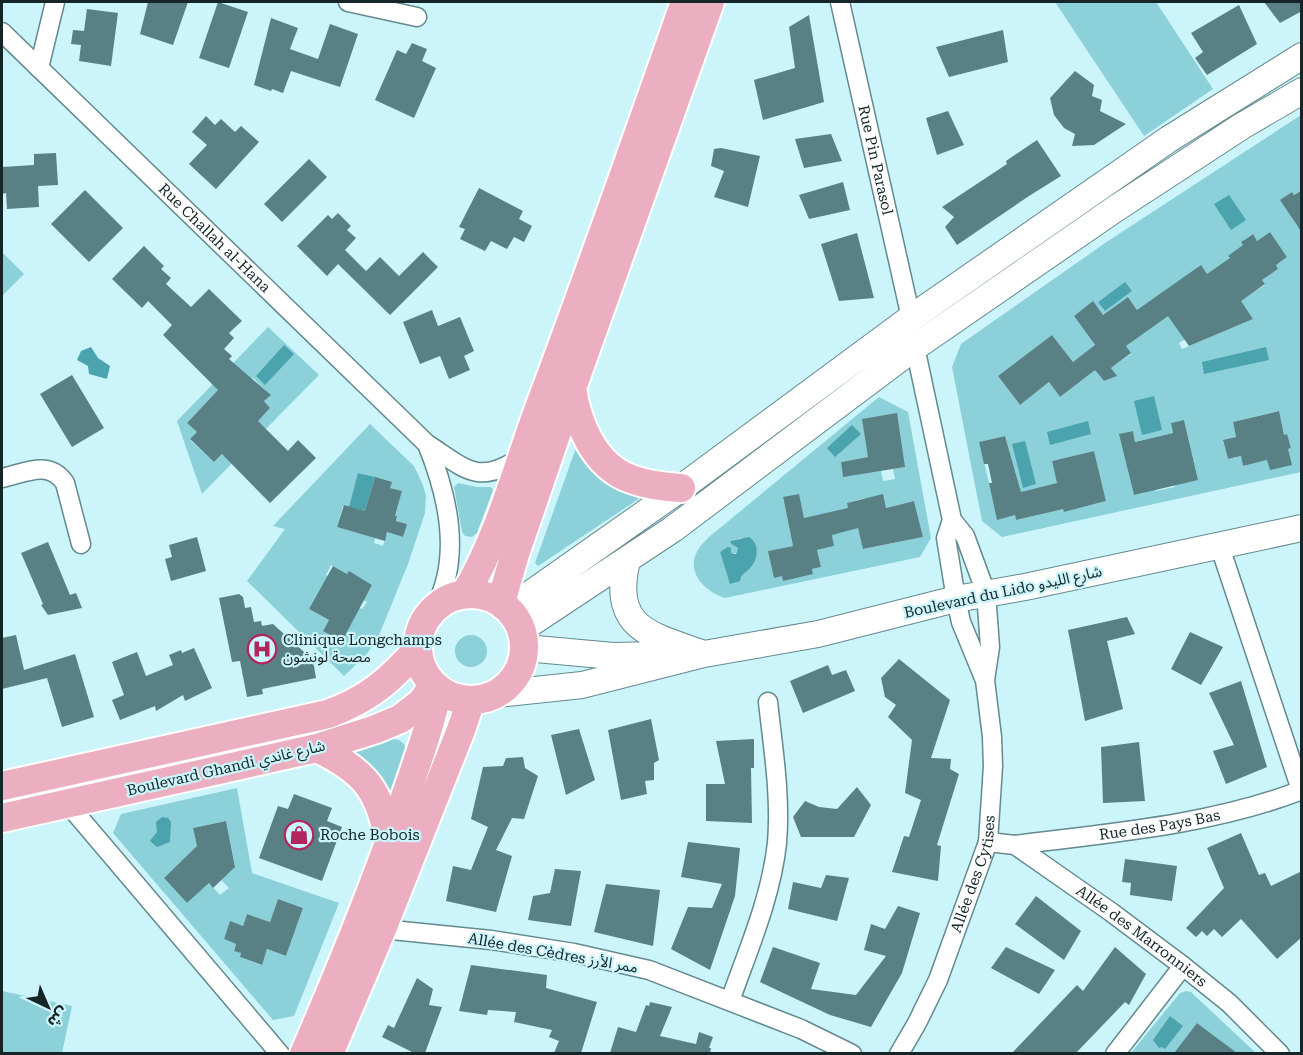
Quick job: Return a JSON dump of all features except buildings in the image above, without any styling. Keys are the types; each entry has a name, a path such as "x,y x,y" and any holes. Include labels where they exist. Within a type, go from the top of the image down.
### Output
{"main road":[{"path":"465,594 491,545 685,2"},
{"path":"514,622 484,595 465,594 449,598 435,608 422,627 418,649 424,673 436,687 453,698 484,697 508,686 516,676 522,662 514,622 515,554 710,2"},
{"path":"514,622 681,489 911,318 1169,139 1302,56"},
{"path":"514,622 627,561 724,492 915,347 1115,209 1242,126 1302,90"},
{"path":"572,388 583,429 607,464 629,479 653,486 681,489"},
{"name":"Boulevard du Lido شارع الليدو","path":"484,697 582,685 704,654 818,634 956,599 1025,587 1302,528"},
{"path":"627,561 622,580 624,599 635,624 662,639 704,654"},
{"name":"Boulevard du Lido شارع الليدو","path":"514,622 613,656 704,654"},
{"name":"Boulevard Ghandi شارع غاندي","path":"2,786 328,714 365,698 399,670 418,649"},
{"path":"304,1053 349,950 389,844 427,732 436,687"},
{"name":"Boulevard Ghandi شارع غاندي","path":"2,818 317,748 400,719 421,703 436,687"},
{"path":"329,1053 382,929 461,730 484,697"},
{"path":"317,748 349,766 369,785 383,810 389,844"}],"street":[{"path":"39,68 55,2"},
{"path":"348,2 417,17"},
{"name":"Rue Pin Parasol","path":"840,2 911,318"},
{"name":"Rue Challah al-Hana","path":"2,32 427,444 474,472 497,472 521,457"},
{"name":"Allée des Cytises","path":"915,347 952,520 965,536 986,593 990,647 985,680"},
{"path":"427,444 442,487 449,530 450,562 444,588 435,608"},
{"path":"2,478 45,469 53,470 65,483 81,544"},
{"name":"Allée des Cytises","path":"899,1053 938,980 988,842 993,766 992,738 985,680 962,622 956,599 946,538 952,520"},
{"path":"1219,544 1301,790"},
{"path":"730,1001 771,879 776,845 778,793 768,702"},
{"name":"Rue des Pays Bas","path":"1014,845 1154,826 1240,810 1274,801 1301,790"},
{"path":"67,803 280,1053"},
{"name":"Allée des Marronniers","path":"988,842 1014,845 1184,966 1229,1003 1280,1053"},
{"name":"Allée des Cèdres ممر الأرز","path":"382,929 491,940 574,953 650,970 801,1029 852,1053"},
{"path":"1115,1053 1184,966"}],"shaded area":[{"path":"1055,2 1156,2 1213,89 1144,136"},
{"path":"1301,115 1301,190 1294,195 1292,192 1281,200 1298,228 1301,226 1301,472 1002,537 982,521 952,367 961,344 1108,241","holes":["1270,232 1287,257 1276,265 1278,269 1262,280 1265,285 1249,295 1228,256 1245,248 1241,242 1252,234 1257,241","1125,283 1131,292 1104,310 1099,301","1128,297 1150,328 1126,346 1131,354 1111,368 1116,376 1104,381 1087,359 1099,351 1074,316 1093,302 1103,315","1241,302 1253,319 1182,349 1179,343","1052,335 1073,362 1077,359 1088,375 1060,397 1049,382 1020,405 998,376","1278,411 1284,435 1287,435 1291,448 1267,460 1243,466 1241,456 1228,459 1223,441 1236,437 1233,422","1184,420 1198,480 1174,482 1175,487 1156,491 1154,487 1144,490 1144,493 1134,495 1120,434 1133,431 1135,442 1173,433 1171,423","1005,436 1021,492 1040,514 1016,520 1015,515 998,519 979,442","1094,451 1106,501 1064,512 1052,461"]},
{"path":"1229,195 1246,220 1231,230 1214,204"},
{"path":"2,252 24,274 2,296"},
{"path":"1125,282 1132,291 1105,311 1098,302"},
{"path":"268,327 319,375 202,494 177,421","holes":["239,368 251,379 253,378 270,395 264,401 270,408 214,462 190,440 197,432 187,423"]},
{"path":"284,345 294,354 265,385 256,376"},
{"path":"91,347 98,358 110,366 107,379 89,374 88,366 77,360 81,351"},
{"path":"1266,347 1269,360 1204,374 1202,362"},
{"path":"1154,396 1162,430 1142,435 1134,401"},
{"path":"879,397 908,412 931,538 920,557 725,598 708,589 695,573 696,554 709,537","holes":["868,457 904,467 893,469 895,479 883,481 881,470 843,476 841,462","798,494 804,518 827,514 834,546 817,550 821,567 812,569 813,574 782,576 768,551 793,546 783,498","865,498 868,509 885,505 886,508 914,501 923,537 864,549 847,503","741,538 757,550 753,564 742,573 741,579 724,564 720,552 731,548 731,553 736,553 738,548 730,541"]},
{"path":"1088,421 1091,434 1050,445 1047,432"},
{"path":"370,424 414,466 423,485 426,496 425,513 408,564 377,640 366,655 344,676 247,581 285,529 273,526","holes":["359,473 391,482 390,488 402,491 395,516 396,521 406,524 403,537 387,532 383,546 374,543 375,538 337,527 343,506 349,507","331,565 342,571 345,577 349,572 372,585 366,596 361,599 367,602 362,609 351,604 344,628 348,630 340,645 323,631 329,620 309,609 332,578 326,575"]},
{"path":"852,425 861,434 835,457 827,448"},
{"path":"1025,441 1036,484 1023,488 1012,444"},
{"path":"577,445 643,496 538,566 535,563"},
{"path":"358,473 375,477 365,511 349,507"},
{"path":"458,483 491,487 493,490 477,533 472,537 465,536 462,532 454,487"},
{"path":"749,537 756,546 755,559 740,581 730,584 720,552 728,547 731,548 731,553 736,554 738,548 730,541"},
{"path":"471,635 482,640 487,651 482,662 471,667 460,662 455,651 460,640"},
{"path":"394,739 399,740 405,747 389,796 353,754 356,750"},
{"path":"237,788 252,873 339,903 294,1016 273,1020 113,833 121,814","holes":["226,821 235,866 221,880 229,888 220,895 209,883 187,903 164,878 182,861 199,854 193,828","278,899 303,908 286,956 267,949 261,965 240,957 241,953 234,950 236,944 224,939 230,922 243,926 247,914 270,922"]},
{"path":"162,817 168,818 171,822 170,842 157,847 150,841 157,832 156,822"},
{"path":"2,991 72,1006 62,1053 2,1053"},
{"path":"1191,992 1256,1053 1229,1053 1231,1049 1197,1023 1174,1053 1130,1054 1180,993"},
{"path":"1170,1016 1183,1026 1165,1049 1159,1048 1153,1040"}],"place":[{"name":"Clinique Longchamps مصحة لونشون","path":"262,649"},
{"name":"Roche Bobois","path":"299,835"}]}
